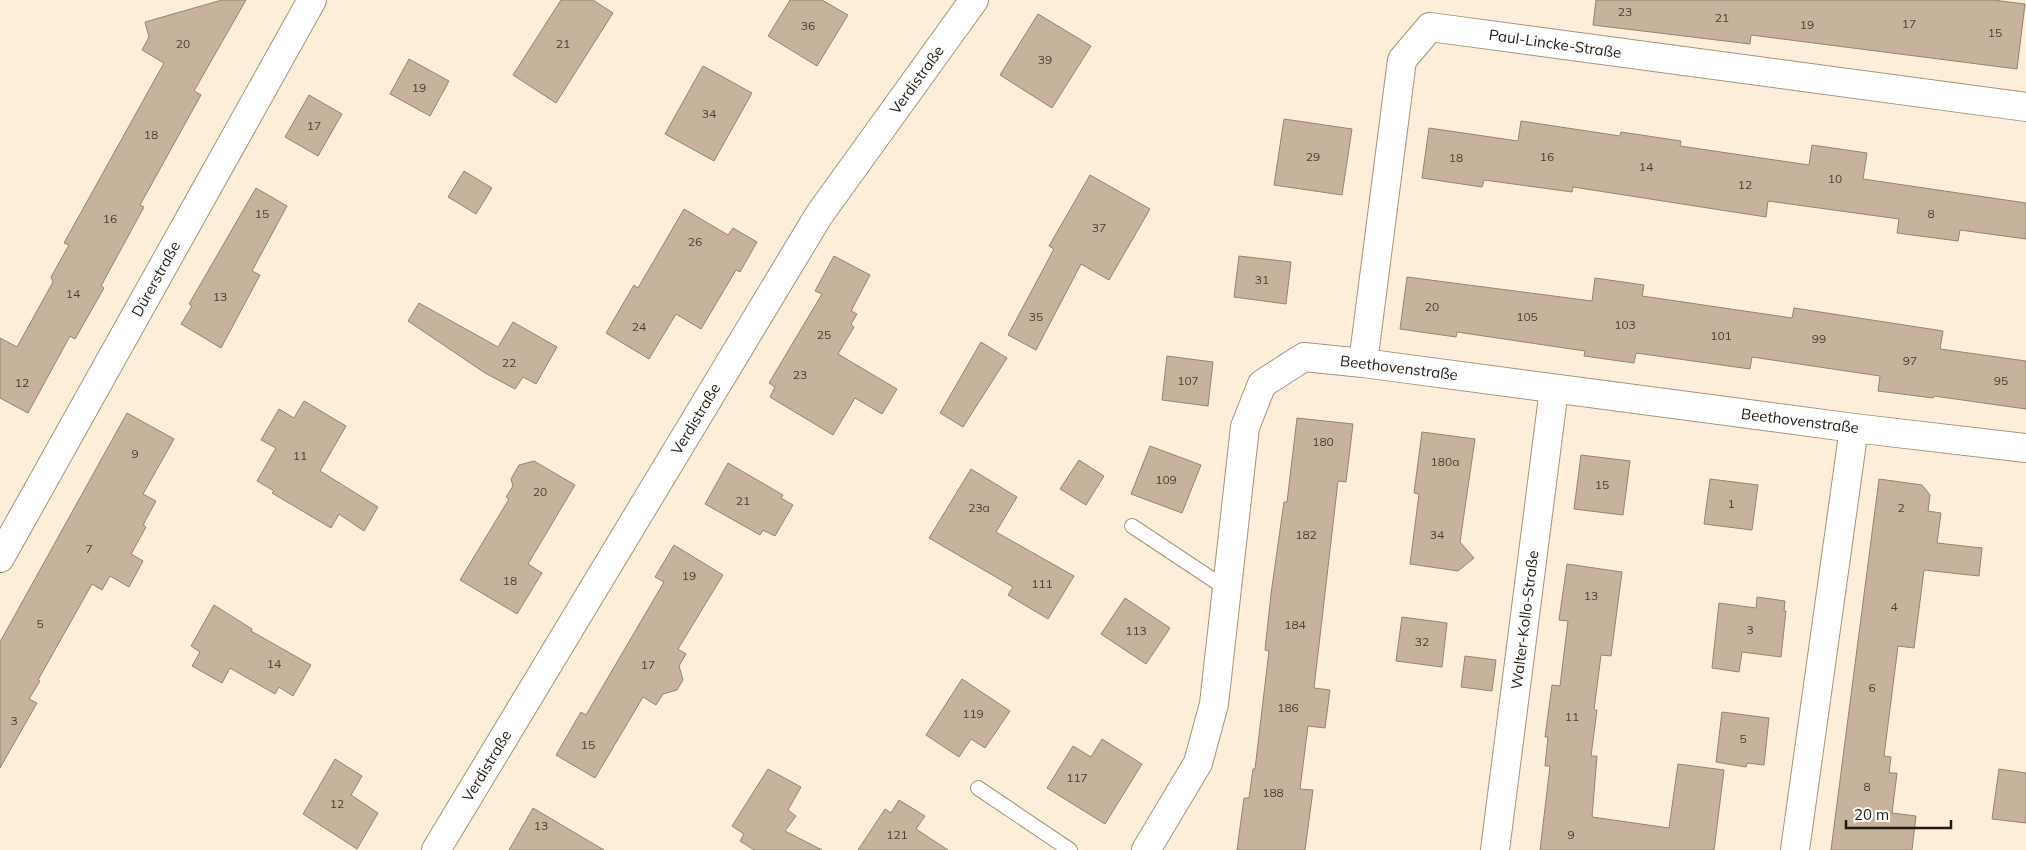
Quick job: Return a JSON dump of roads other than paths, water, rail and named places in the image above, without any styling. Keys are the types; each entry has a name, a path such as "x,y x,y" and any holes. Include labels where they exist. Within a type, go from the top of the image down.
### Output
{"street":[{"name":"Dürerstraße","path":"0,558 312,0"},
{"name":"Verdistraße","path":"436,850 819,215 974,0"},
{"name":"Paul-Lincke-Straße","path":"1363,363 1402,60 1430,27 2026,107"},
{"name":"Beethovenstraße","path":"1146,850 1198,763 1214,704 1245,427 1262,384 1304,357 1363,363 1854,428 2026,448"},
{"name":"Walter-Kollo-Straße","path":"1495,850 1554,389"},
{"path":"1795,850 1854,428"}],"lane":[{"path":"1132,526 1227,589"},
{"path":"978,788 1070,850"}]}
